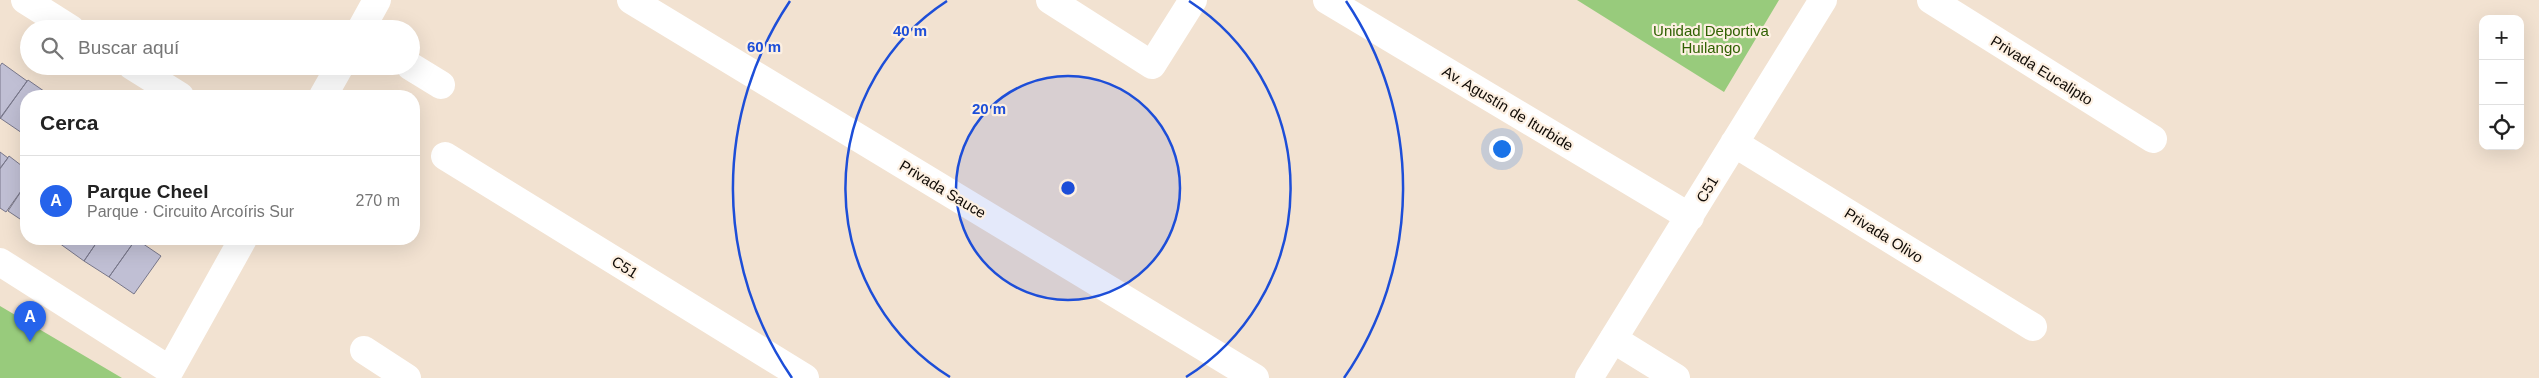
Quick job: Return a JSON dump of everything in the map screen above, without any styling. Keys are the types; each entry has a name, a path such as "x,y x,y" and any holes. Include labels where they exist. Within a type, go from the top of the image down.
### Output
{"street":[{"path":"25,0 57,20"},
{"path":"366,20 377,0"},
{"name":"Privada Sauce","path":"631,0 1255,378"},
{"path":"1050,0 1152,65 1193,0"},
{"name":"Av. Agustín de Iturbide","path":"1327,0 1690,217"},
{"name":"C51","path":"1589,378 1823,0"},
{"name":"Privada Eucalipto","path":"1931,0 2153,139"},
{"path":"420,72 441,85"},
{"path":"146,75 170,90"},
{"path":"326,90 335,75"},
{"name":"Privada Olivo","path":"1734,144 2033,327"},
{"name":"C51","path":"445,156 805,378"},
{"path":"0,262 170,370 240,245"},
{"path":"1613,339 1676,378"},
{"path":"364,350 407,378"}],"green space":[{"name":"Unidad Deportiva Huilango","path":"1577,0 1779,0 1724,92"},
{"path":"0,306 122,378 0,378"}],"building":[{"path":"2,63 27,81 0,119 0,66"},
{"path":"28,80 42,90 21,90"},
{"path":"20,91 20,132 0,118"},
{"path":"0,152 8,158 0,168"},
{"path":"9,156 20,164 20,192 6,212 0,208 0,169"},
{"path":"20,193 20,219 8,211"},
{"path":"62,245 95,245 84,261"},
{"path":"95,245 132,245 109,277 84,261"},
{"path":"132,245 145,245 161,256 134,294 109,277"}],"place":[{"name":"Parque Cheel","path":"30,342"}]}
